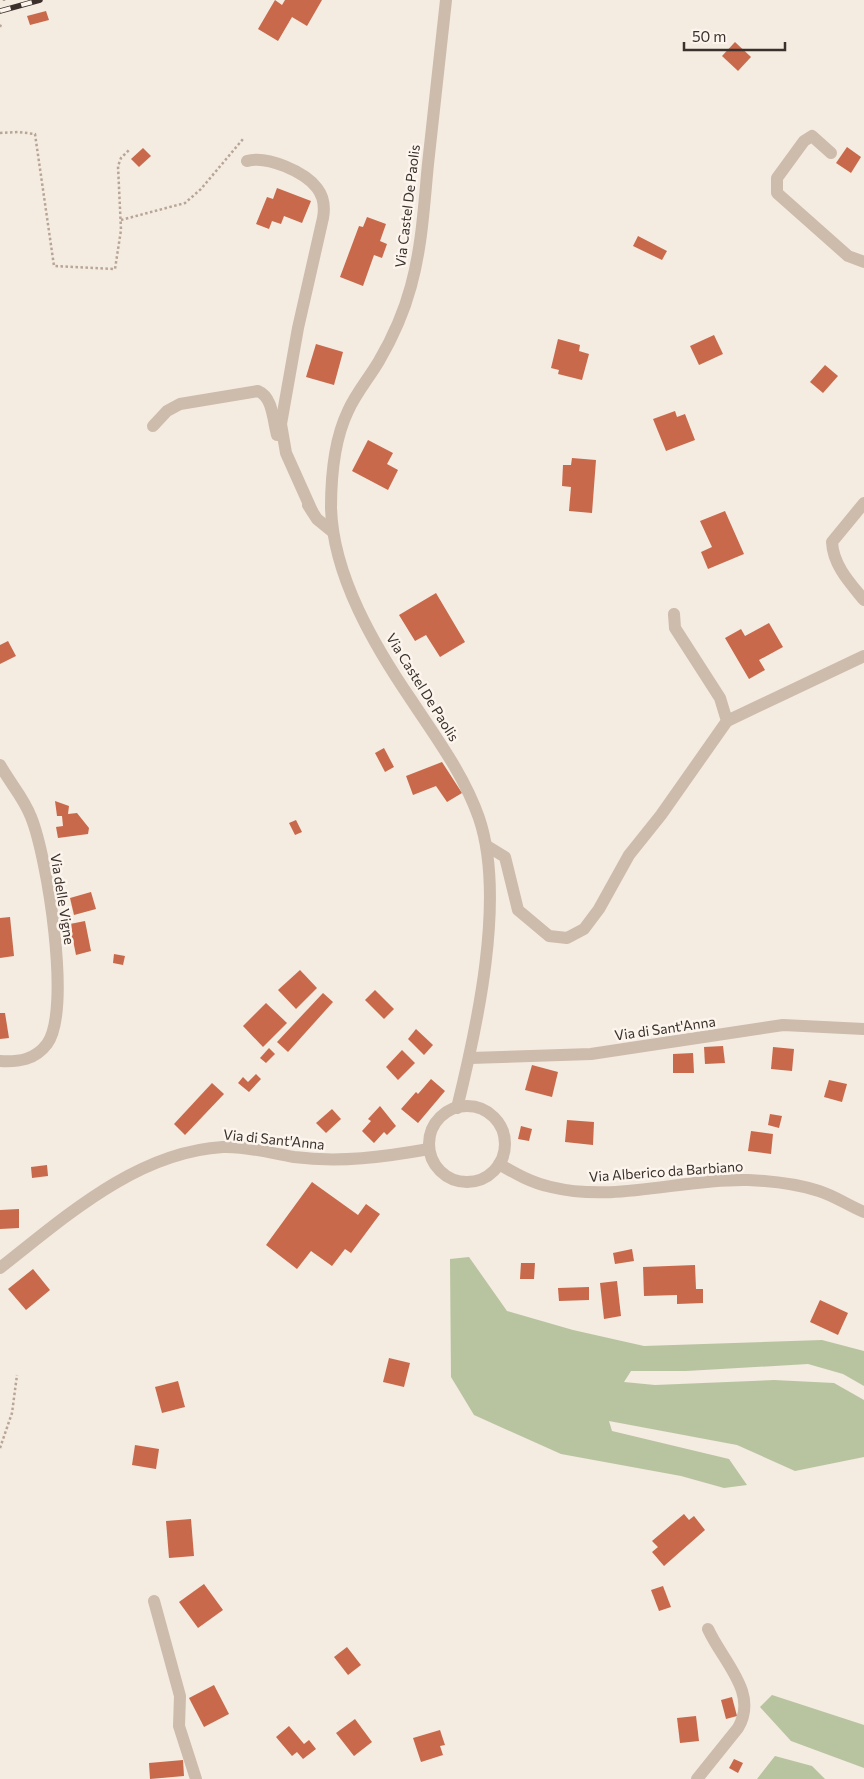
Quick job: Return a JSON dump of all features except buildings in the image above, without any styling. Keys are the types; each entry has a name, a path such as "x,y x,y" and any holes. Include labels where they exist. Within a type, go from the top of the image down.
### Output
{"street":[{"name":"Via Castel De Paolis","path":"446,0 418,257 403,314 380,360 352,403 340,431 333,471 331,510 333,532 341,567 365,619 399,682 462,777 477,813 487,846 490,872 489,926 470,1058 457,1108"},
{"path":"831,154 812,136 804,141 777,178 777,193 848,256 864,262"},
{"path":"247,161 269,159 290,169 315,186 321,194 324,205 323,218 296,337 281,424 286,452 312,511"},
{"path":"153,426 167,411 180,404 261,392 270,404 286,470 317,519 333,532"},
{"path":"864,503 832,542 833,554 847,580 864,600"},
{"path":"674,614 675,628 720,698 727,721"},
{"path":"487,846 505,857 518,910 549,936 567,938 584,929 599,909 629,855 661,814 727,721 864,656"},
{"name":"Via delle Vigne","path":"0,765 24,801 32,818 44,868 53,922 57,962 56,1005 52,1033 45,1046 26,1060 0,1061"},
{"name":"Via di Sant'Anna","path":"470,1058 591,1054 783,1025 864,1029"},
{"path":"470,1106 482,1110 493,1117 501,1127 504,1146 499,1164 492,1173 482,1180 459,1182 439,1170 432,1160 429,1138 436,1123 447,1112 457,1108 470,1106"},
{"name":"Via di Sant'Anna","path":"0,1268 111,1186 143,1169 181,1155 211,1148 238,1148 294,1157 355,1160 387,1157 429,1149"},
{"name":"Via Alberico da Barbiano","path":"499,1164 543,1185 587,1192 612,1192 686,1182 748,1180 781,1183 820,1191 864,1212"},
{"path":"154,1601 180,1696 179,1726 196,1779"},
{"path":"698,1779 738,1728 743,1720 746,1705 742,1689 708,1629"}],"path":[{"path":"0,133 18,132 35,134 54,266 115,269 121,220 118,166 121,158 130,149"},
{"path":"121,220 184,203 202,189 243,139"},
{"path":"0,1448 12,1413 16,1375"}],"green space":[{"path":"469,1257 507,1311 573,1330 644,1346 822,1340 864,1351 864,1386 843,1374 808,1364 686,1371 631,1371 624,1382 655,1385 774,1380 834,1383 864,1400 864,1457 795,1471 737,1445 609,1421 612,1431 729,1459 747,1485 724,1488 681,1476 561,1454 474,1415 451,1377 450,1259"},
{"path":"772,1695 864,1725 864,1768 791,1741 760,1707"},
{"path":"775,1756 812,1766 825,1779 757,1779"}],"railway":[{"path":"0,11 40,0"}]}
